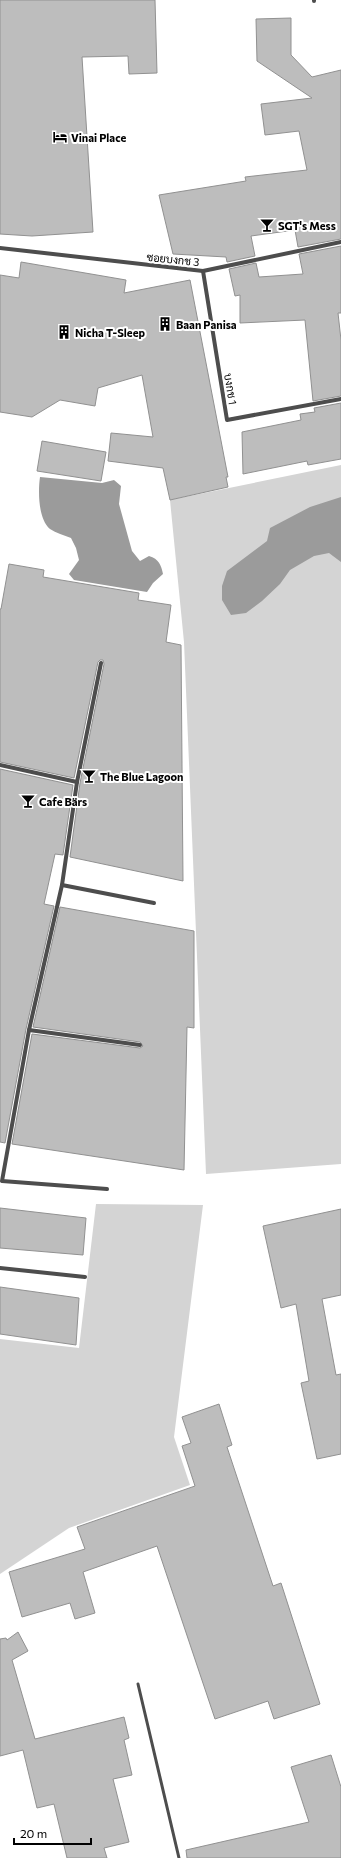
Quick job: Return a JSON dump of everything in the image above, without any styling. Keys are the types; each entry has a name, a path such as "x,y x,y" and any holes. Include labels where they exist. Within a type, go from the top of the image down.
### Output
{"street":[{"name":"ซอยบงกช 3","path":"0,248 203,271 341,242"},
{"name":"บงกช 1","path":"203,271 227,420 341,400"},
{"path":"101,663 77,782 62,885 29,1030 2,1181 107,1189"},
{"path":"0,765 77,782"},
{"path":"62,885 154,903"},
{"path":"29,1030 140,1045"},
{"path":"0,1268 85,1277"}],"lane":[{"path":"138,1684 179,1858"}],"shaded area":[{"path":"341,465 341,1164 206,1174 184,642 170,500"},
{"path":"40,477 102,483 114,480 121,486 119,504 132,551 140,561 149,556 155,559 159,563 163,574 153,583 147,592 74,580 69,574 79,560 76,548 71,538 50,529 43,519 39,490"},
{"path":"341,497 341,562 329,553 314,556 290,570 280,584 262,601 246,613 231,615 222,600 222,586 227,571 267,541 270,528 310,507"},
{"path":"96,1204 203,1205 174,1437 190,1485 69,1528 0,1574 0,1339 79,1348"}],"building":[{"path":"0,0 155,0 157,73 129,74 128,56 82,57 93,232 32,236 0,234"},
{"path":"291,18 291,55 312,77 341,70 341,239 298,247 295,230 251,236 255,256 227,262 226,257 173,254 159,195 246,181 245,177 307,170 299,131 265,135 261,104 312,98 257,61 256,19"},
{"path":"341,246 341,313 338,313 341,340 341,396 313,401 305,320 240,323 240,295 235,296 229,269 256,263 259,277 303,274 299,254"},
{"path":"21,262 126,280 124,293 190,280 228,477 226,477 228,487 170,500 163,468 108,461 111,433 153,437 142,375 98,388 95,406 60,400 32,417 0,412 0,275 19,278"},
{"path":"341,403 341,459 308,465 307,461 243,474 242,432 301,420 300,414 315,412 314,408"},
{"path":"42,441 106,452 101,481 37,471"},
{"path":"9,564 44,570 43,577 139,593 138,600 171,605 166,642 181,645 183,881 70,857 80,783 104,664 103,660 98,662 74,778 0,762 0,609"},
{"path":"0,769 73,785 63,855 55,854 44,904 54,906 26,1029 5,1143 0,1142"},
{"path":"60,907 194,931 194,1028 187,1027 184,1170 12,1144 32,1034 140,1048 143,1046 140,1042 33,1027"},
{"path":"0,1208 86,1218 83,1255 0,1248"},
{"path":"341,1209 341,1295 322,1299 336,1375 341,1374 341,1454 317,1459 301,1383 309,1381 296,1304 281,1308 263,1226"},
{"path":"0,1287 79,1298 76,1345 0,1334"},
{"path":"219,1404 232,1445 227,1447 273,1586 281,1583 320,1704 274,1719 268,1701 215,1719 157,1546 83,1572 95,1613 75,1619 70,1603 22,1617 9,1572 85,1549 77,1527 195,1486 182,1446 191,1443 182,1417"},
{"path":"18,1632 28,1651 12,1660 35,1739 124,1717 129,1738 124,1740 132,1775 113,1779 129,1842 104,1848 107,1858 67,1858 54,1804 37,1808 23,1750 0,1756 0,1639 6,1638 7,1640"},
{"path":"331,1755 341,1787 341,1858 187,1858 186,1850 309,1822 291,1767"}],"place":[{"name":"Vinai Place","path":"60,137"},
{"name":"SGT's Mess","path":"267,225"},
{"name":"Baan Panisa","path":"165,324"},
{"name":"Nicha T-Sleep","path":"64,332"},
{"name":"The Blue Lagoon","path":"89,776"},
{"name":"Cafe Bärs","path":"28,801"}]}
